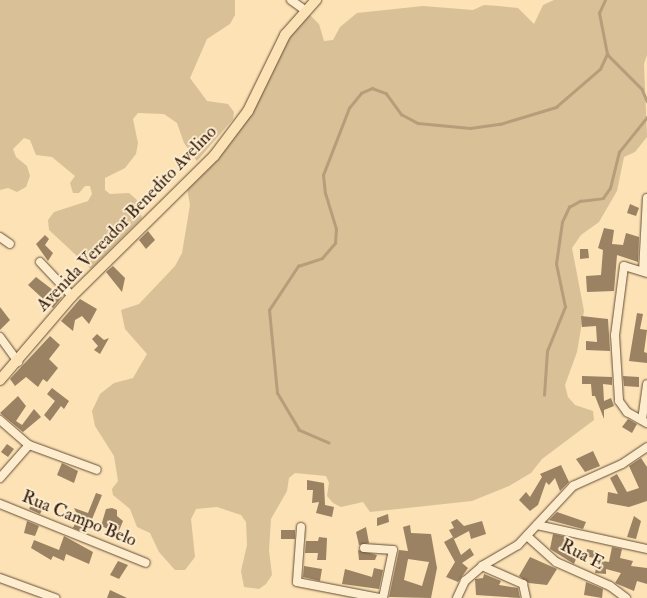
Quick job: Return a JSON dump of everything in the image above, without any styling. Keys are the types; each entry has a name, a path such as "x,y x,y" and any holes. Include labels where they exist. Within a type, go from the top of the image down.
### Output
{"main road":[{"name":"Avenida Vereador Benedito Avelino","path":"0,380 18,362 72,296 214,156 248,111 285,35 316,0"}],"street":[{"path":"292,0 306,11"},
{"path":"647,198 645,272 624,266 615,335 616,389 619,401 627,412 644,422 647,384"},
{"path":"0,237 10,244"},
{"path":"40,262 72,296"},
{"path":"0,337 18,362"},
{"path":"0,420 29,445 97,470"},
{"path":"0,478 29,445"},
{"path":"457,598 466,581 482,566 506,553 526,536 573,486 622,464 647,446"},
{"name":"Rua Campo Belo","path":"0,504 146,562"},
{"path":"537,525 647,549"},
{"path":"301,528 296,582 340,595 379,598"},
{"name":"Rua E","path":"526,536 556,562 610,586 626,598"},
{"path":"364,548 393,550 383,598"},
{"path":"482,566 523,584 526,598"},
{"path":"0,578 55,598"}],"shaded area":[{"path":"0,0 235,0 235,15 230,24 207,39 190,78 207,101 228,104 234,112 233,119 197,161 184,143 177,123 164,114 138,113 133,119 138,143 136,154 125,168 105,178 105,190 110,194 129,193 137,200 142,218 91,269 49,230 48,220 54,212 88,201 92,194 90,186 85,186 79,193 73,193 70,183 75,176 52,157 36,155 30,140 24,138 13,149 16,157 27,166 30,176 26,187 17,192 8,188 0,190"},
{"path":"554,0 647,0 647,55 644,64 647,137 635,152 624,157 617,191 599,222 581,235 572,248 584,311 577,352 565,385 568,397 575,405 593,411 594,420 542,459 531,473 509,486 472,501 370,512 363,502 341,507 333,503 327,496 329,483 326,476 295,473 289,478 287,491 271,519 269,550 272,575 266,584 259,589 244,587 241,571 247,545 246,522 241,515 217,507 196,509 191,519 195,557 185,570 175,570 159,552 150,533 137,527 130,509 113,495 112,489 118,481 114,456 95,426 92,411 100,394 114,383 133,378 147,354 125,329 121,310 139,304 175,266 182,253 190,205 186,183 214,156 306,11 319,24 324,41 333,40 340,27 357,13 423,6 473,10 484,5 518,8 534,24 543,5"}],"building":[{"path":"630,204 639,208 636,216 627,213"},
{"path":"604,228 614,230 612,244 623,245 626,233 639,237 638,262 617,255 614,291 587,292 586,276 601,275 603,250 598,248"},
{"path":"148,231 155,240 146,249 139,240"},
{"path":"45,235 49,239 45,245 53,253 48,261 36,244"},
{"path":"580,249 588,249 589,258 580,259"},
{"path":"113,266 125,278 122,292 106,272"},
{"path":"36,277 62,297 53,308 28,285"},
{"path":"80,299 97,309 89,324 82,316 75,320 73,331 61,321"},
{"path":"0,307 10,320 0,330"},
{"path":"637,313 643,314 640,329 647,330 644,352 647,353 647,363 629,361"},
{"path":"581,316 608,319 610,351 586,350 586,341 597,342 596,326 582,327"},
{"path":"97,334 104,340 109,338 100,354 94,350 98,346 92,339"},
{"path":"50,336 60,345 49,359 58,368 47,382 43,379 38,387 26,377 15,386 10,379"},
{"path":"582,376 612,377 612,385 603,384 604,401 611,398 614,406 604,410 604,419 595,396 592,396 591,384 582,384"},
{"path":"623,376 639,377 639,387 624,386"},
{"path":"52,388 69,401 64,409 61,406 50,421 44,415 55,401 47,394"},
{"path":"18,396 26,406 16,421 22,425 34,409 41,417 23,432 0,413"},
{"path":"628,419 637,424 632,433 622,427"},
{"path":"7,444 14,449 8,457 1,452"},
{"path":"593,451 600,466 585,472 576,459"},
{"path":"641,458 647,467 647,501 629,507 607,503 608,492 618,494 610,478 617,474 627,492 639,488 629,466"},
{"path":"62,463 78,471 74,483 57,475"},
{"path":"561,465 569,482 560,491 555,478 549,485 546,482 538,505 530,511 519,500 526,492 530,497 542,477 540,474"},
{"path":"307,480 324,483 325,505 334,507 332,517 316,513 319,502 312,503 313,490 307,490"},
{"path":"96,493 102,495 90,524 84,522 81,531 73,528 78,516 74,508 88,513"},
{"path":"34,499 45,504 40,514 29,509"},
{"path":"112,508 117,510 117,516 123,521 118,533 101,526 106,509"},
{"path":"557,512 586,522 583,529 549,520"},
{"path":"388,514 389,522 377,526 377,518"},
{"path":"634,516 641,521 636,539 627,537"},
{"path":"457,519 464,526 482,521 486,534 471,539 469,531 454,539 449,530 454,528 451,522"},
{"path":"27,521 39,526 35,536 24,533"},
{"path":"410,525 411,533 431,534 437,568 431,598 389,597 399,550 408,551 403,527","holes":["408,559 429,562 422,586 404,580"]},
{"path":"366,527 369,543 359,545 356,532"},
{"path":"281,530 295,530 295,539 281,539"},
{"path":"553,534 572,538 567,551 578,554 574,564 550,549"},
{"path":"64,536 93,552 89,564 66,554 64,561 53,556 51,560 31,548 34,540 59,550"},
{"path":"319,537 327,538 326,560 317,560 318,553 305,553 306,541 318,541"},
{"path":"453,537 461,555 470,548 474,555 462,563 468,568 458,582 446,577 455,562 444,542"},
{"path":"612,547 622,549 620,558 633,561 631,566 647,568 647,584 637,581 634,591 615,583 621,573 606,569 606,574 595,573 598,560 609,562"},
{"path":"587,549 599,552 597,559 586,556"},
{"path":"358,550 377,555 375,560 359,560"},
{"path":"530,557 557,569 547,585 529,583 519,576"},
{"path":"118,561 128,565 119,579 110,575"},
{"path":"304,566 322,569 320,581 303,577"},
{"path":"374,568 383,570 379,589 342,584 345,569 372,577"},
{"path":"484,574 501,581 499,585 518,588 520,598 476,595 475,579 483,578"},
{"path":"586,582 603,589 602,598 584,595"},
{"path":"110,590 127,598 107,598"}],"waterway":[{"path":"329,443 299,430 277,393 269,310 298,266 322,258 335,243 336,229 325,194 323,175 349,108 361,93 372,88 386,93 401,114 418,123 470,128 500,124 556,107 600,69 607,54 599,13 605,0"},
{"path":"607,54 642,89 647,101"},
{"path":"544,395 547,351 565,307 556,264 562,222 569,207 580,201 603,198 610,188 619,152 647,117"}]}
